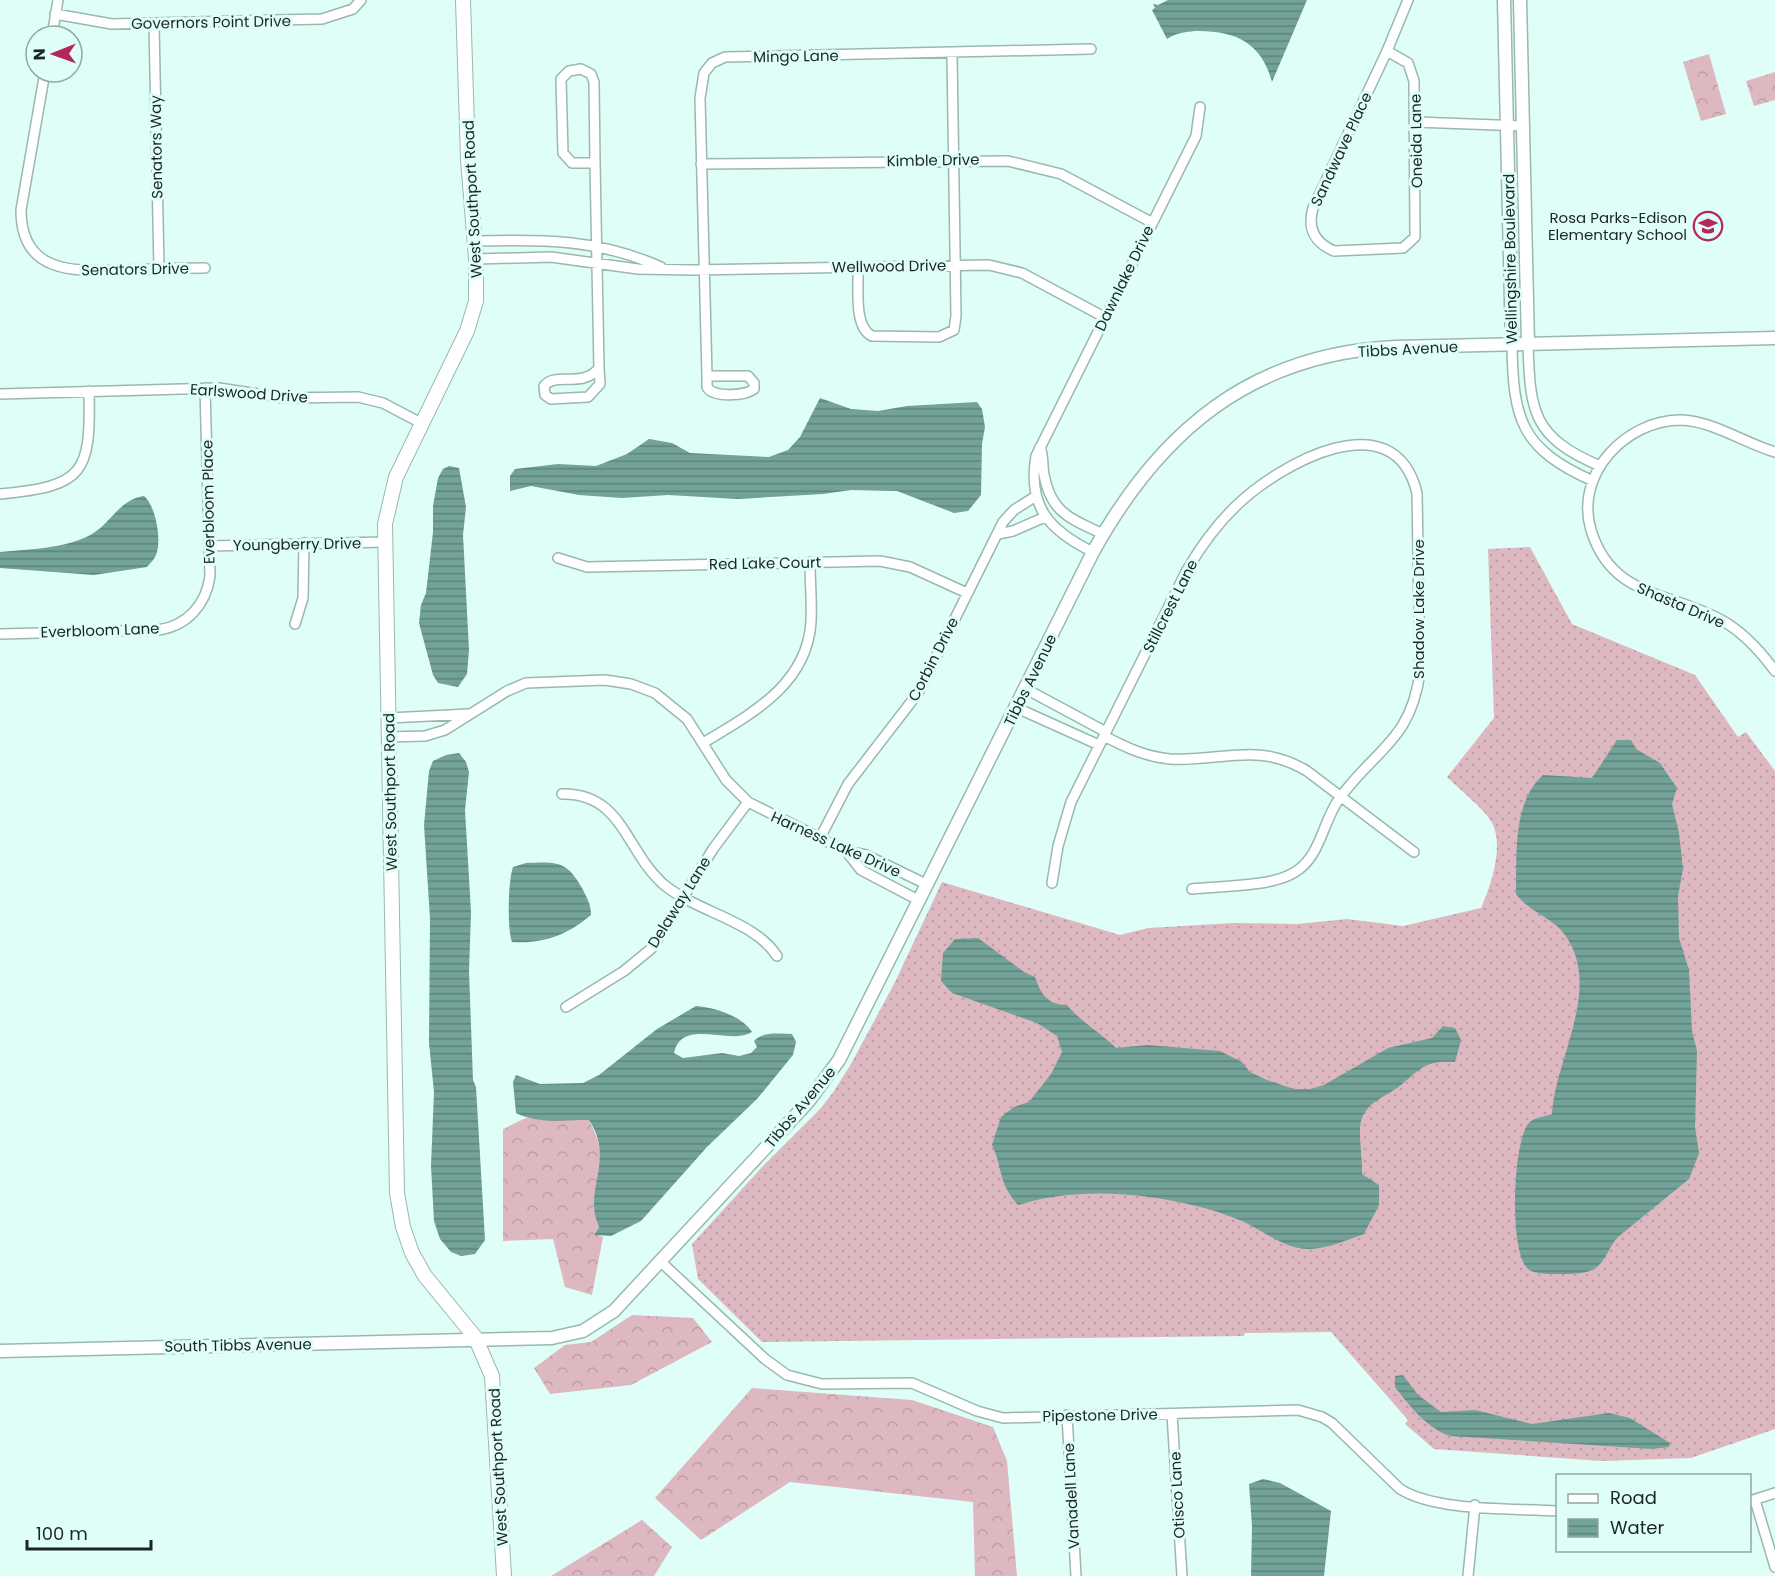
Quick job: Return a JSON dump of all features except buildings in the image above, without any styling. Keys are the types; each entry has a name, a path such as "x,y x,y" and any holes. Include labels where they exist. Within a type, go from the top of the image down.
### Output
{"main road":[{"name":"West Southport Road","path":"463,0 468,159 475,241 476,301 467,331 421,423 391,493 385,542 397,1201 409,1246 423,1273 477,1340 488,1365 495,1395 504,1576"}],"street":[{"path":"54,24 58,0"},
{"name":"Governors Point Drive","path":"56,14 112,24 322,20 353,9 361,0"},
{"name":"Sandwave Place","path":"1408,0 1387,51 1313,208 1311,226 1318,241 1334,251 1394,250 1412,243"},
{"name":"Wellingshire Boulevard","path":"1504,0 1514,393 1524,427 1542,450 1557,463 1593,481"},
{"name":"Wellingshire Boulevard","path":"1520,0 1530,393 1541,423 1563,448 1600,466"},
{"name":"Senators Way","path":"154,24 159,269"},
{"name":"Mingo Lane","path":"707,376 700,98 704,73 712,63 725,57 952,54 1091,49"},
{"name":"Oneida Lane","path":"1387,51 1408,63 1412,71 1416,122 1417,223 1412,243"},
{"path":"858,267 861,324 866,333 872,336 939,337 954,330 956,316 952,54"},
{"path":"595,164 572,163 563,153 561,79 573,69 586,71 593,78 598,263 600,384 591,396 563,399 546,396 544,386 550,380 584,379 599,368"},
{"name":"Senators Drive","path":"43,84 21,210 22,228 35,252 51,264 70,270 205,268"},
{"name":"Dawnlake Drive","path":"1093,552 1066,538 1045,517 1037,500 1034,470 1040,447 1196,136 1200,107"},
{"path":"1416,122 1523,126"},
{"name":"Kimble Drive","path":"701,164 999,160 1045,169 1077,182 1151,222"},
{"name":"Wellwood Drive","path":"475,241 555,239 597,246 641,258 662,268"},
{"name":"Wellwood Drive","path":"476,259 541,256 638,269 704,270 989,265 1015,270 1104,317"},
{"name":"Tibbs Avenue","path":"477,1340 556,1338 583,1331 606,1317 661,1262 808,1102 828,1077 856,1030 1093,552 1115,513 1166,447 1210,410 1260,381 1307,362 1363,350 1775,338"},
{"path":"707,376 748,376 754,382 753,389 746,393 712,394 707,387 707,376"},
{"name":"Earlswood Drive","path":"0,394 205,388 230,389 284,398 362,398 383,403 421,423"},
{"name":"Everbloom Place","path":"194,612 208,585 205,388"},
{"path":"0,494 50,488 74,473 84,458 89,443 89,391"},
{"name":"Shasta Drive","path":"1775,452 1706,425 1682,420 1660,422 1636,430 1617,444 1600,466 1593,481 1589,508 1591,528 1601,554 1613,570 1644,591 1724,622 1772,660 1775,671"},
{"name":"Stillcrest Lane","path":"1052,883 1066,816 1193,559 1207,538 1238,503 1282,471 1341,447 1371,445 1398,458"},
{"path":"1040,447 1051,498 1065,516 1103,534"},
{"name":"Shadow Lake Drive","path":"1192,889 1271,881 1293,874 1312,857 1341,797 1399,733 1414,705 1419,682 1417,493 1411,474 1398,458"},
{"path":"1037,500 1051,498"},
{"name":"Corbin Drive","path":"819,838 848,784 918,693 967,593 1012,512 1037,500"},
{"path":"998,534 1013,531 1045,517"},
{"name":"Youngberry Drive","path":"209,546 385,542"},
{"path":"295,624 303,597 304,543"},
{"name":"Red Lake Court","path":"558,558 568,563 587,567 874,561 896,563 967,593"},
{"path":"703,743 764,706 796,668 806,648 810,629 810,562"},
{"name":"Everbloom Lane","path":"0,634 158,630 178,624 194,612"},
{"name":"Harness Lake Drive","path":"389,737 434,734 450,727 507,691 526,683 615,681 640,687 668,701 687,719 726,780 748,802 846,851 866,855 928,885"},
{"path":"1026,689 1137,752 1163,758 1246,753 1272,756 1302,769 1414,852"},
{"path":"1017,708 1099,746"},
{"path":"389,718 469,714"},
{"path":"562,794 586,796 607,808 650,870 683,898 759,937 777,956"},
{"name":"Delaway Lane","path":"566,1007 642,958 659,939 713,849 748,802"},
{"path":"846,851 861,870 920,901"},
{"name":"Pipestone Drive","path":"661,1262 765,1359 799,1380 822,1384 912,1383 988,1415 1003,1418 1283,1410 1310,1413 1322,1417 1341,1431 1391,1481 1411,1496 1439,1503 1556,1511"},
{"name":"South Tibbs Avenue","path":"0,1351 477,1340"},
{"name":"Otisco Lane","path":"1172,1414 1182,1576"},
{"name":"Vanadell Lane","path":"1066,1415 1076,1576"},
{"path":"1775,1493 1752,1500 1775,1567"},
{"path":"1468,1576 1474,1505"}],"green space":[{"path":"1709,54 1726,114 1701,121 1683,62"},
{"path":"1775,72 1775,100 1754,106 1746,81"},
{"path":"1530,547 1572,624 1695,675 1738,737 1746,732 1775,771 1775,1429 1691,1458 1602,1461 1434,1449 1405,1424 1408,1420 1331,1332 1245,1333 1244,1336 762,1342 698,1279 692,1244 763,1166 821,1108 834,1091 894,984 942,882 1120,935 1148,928 1234,923 1297,924 1347,919 1403,926 1481,908 1495,865 1497,841 1495,830 1482,810 1447,777 1494,718 1488,549"},
{"path":"526,1118 589,1120 597,1138 601,1163 595,1213 599,1227 594,1234 603,1237 592,1295 565,1287 553,1239 503,1241 503,1129"},
{"path":"632,1315 693,1318 712,1342 631,1385 550,1394 534,1368 565,1345 591,1342"},
{"path":"752,1388 912,1400 993,1427 1007,1461 1017,1576 975,1576 973,1502 790,1482 701,1540 655,1498"},
{"path":"642,1520 672,1547 654,1576 551,1576"}],"water":[{"path":"1168,0 1307,0 1272,82 1268,69 1255,49 1236,37 1195,31 1167,39 1152,10 1155,8 1153,4 1158,5"},
{"path":"820,398 851,409 878,411 907,406 977,402 982,409 985,427 982,444 981,495 968,511 954,513 897,491 851,490 738,499 668,495 622,498 579,495 531,486 510,491 510,476 515,469 558,464 596,466 627,454 649,439 672,443 690,453 769,457 788,450 800,437"},
{"path":"449,466 459,468 466,507 463,535 469,650 467,674 458,687 438,683 433,675 419,623 421,605 426,593 433,532 433,506 438,478 443,469"},
{"path":"144,496 152,507 158,533 158,549 147,567 94,575 0,568 0,552 47,548 82,539 99,529 122,506"},
{"path":"1617,740 1631,740 1636,749 1660,763 1677,788 1672,804 1679,833 1683,869 1678,896 1679,938 1689,970 1692,1031 1697,1051 1695,1127 1699,1153 1689,1179 1618,1237 1598,1266 1590,1271 1578,1273 1538,1273 1527,1268 1521,1257 1517,1240 1516,1173 1523,1135 1528,1124 1552,1114 1555,1093 1574,1024 1579,978 1575,956 1565,935 1555,924 1528,906 1516,894 1518,831 1526,800 1543,775 1592,778"},
{"path":"459,753 466,762 469,772 465,810 471,912 469,971 473,1080 476,1087 485,1240 475,1254 461,1256 451,1252 440,1239 434,1221 431,1166 434,1092 429,1043 430,919 424,825 429,771 433,761 446,755"},
{"path":"526,863 553,863 571,872 582,888 591,915 573,928 554,937 545,940 512,942 509,916 511,874 513,867"},
{"path":"978,938 1024,972 1035,977 1040,989 1050,1001 1067,1005 1116,1048 1148,1045 1220,1051 1242,1062 1250,1072 1294,1089 1310,1089 1324,1085 1388,1048 1432,1038 1443,1026 1455,1028 1461,1040 1455,1062 1437,1062 1425,1066 1369,1107 1362,1118 1360,1129 1362,1174 1379,1185 1379,1205 1364,1234 1324,1247 1302,1249 1284,1244 1222,1213 1155,1198 1085,1194 1040,1199 1018,1205 1007,1190 992,1145 1001,1117 1014,1107 1029,1102 1051,1074 1062,1052 1057,1036 1037,1023 952,993 941,981 943,953 955,939"},
{"path":"696,1006 727,1013 742,1021 752,1032 731,1036 696,1034 686,1036 679,1042 674,1053 683,1058 722,1053 739,1056 751,1053 757,1047 754,1041 767,1034 792,1034 796,1042 793,1055 757,1099 707,1147 641,1221 611,1236 594,1235 599,1227 594,1200 600,1149 589,1120 542,1120 516,1113 513,1082 516,1075 540,1084 583,1083 599,1075 657,1029"},
{"path":"1403,1375 1418,1395 1441,1412 1475,1410 1532,1424 1609,1413 1630,1418 1670,1443 1669,1447 1652,1449 1451,1436 1427,1423 1400,1394 1395,1387 1395,1376"},
{"path":"1263,1479 1280,1483 1331,1511 1324,1576 1251,1576 1252,1526 1249,1484"}],"place":[{"name":"Rosa Parks-Edison Elementary School","path":"1708,226"}]}
